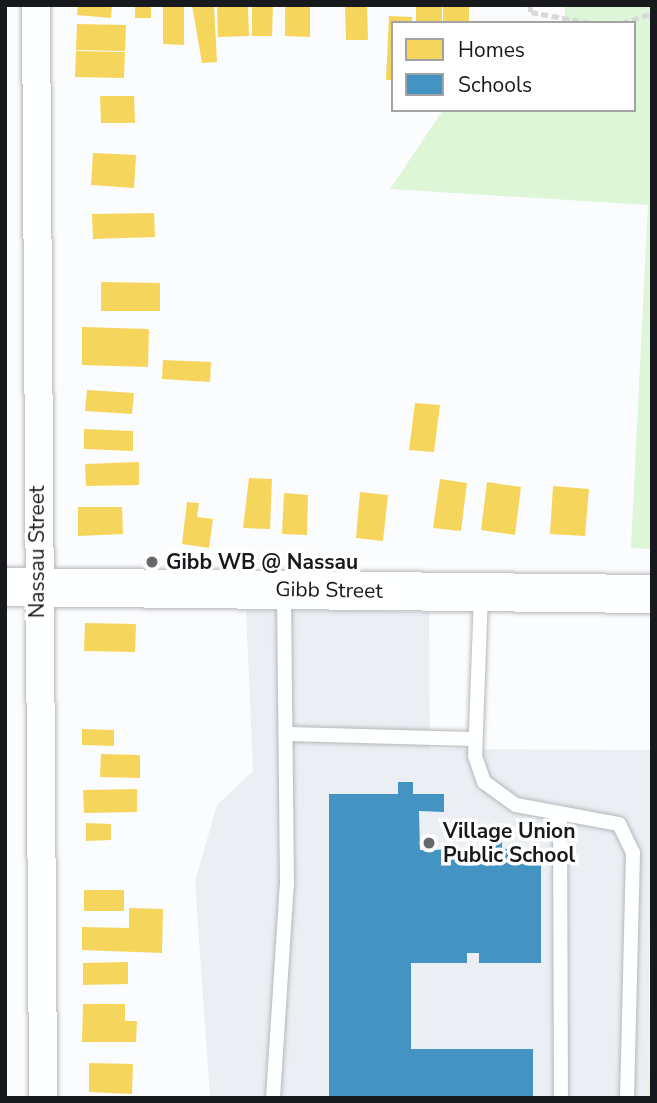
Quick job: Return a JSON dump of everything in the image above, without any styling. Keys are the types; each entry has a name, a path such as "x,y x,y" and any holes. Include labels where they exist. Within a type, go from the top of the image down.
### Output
{"main road":[{"name":"Gibb Street","path":"21,587 652,594"}],"street":[{"name":"Nassau Street","path":"36,5 21,587 43,1098"}],"lane":[{"path":"273,1098 287,884 285,589"},
{"path":"481,592 475,739 484,782 516,805 619,824 633,853 627,1098"},
{"path":"286,734 475,739"},
{"path":"560,814 561,1098"}],"path":[{"path":"530,5 531,12 579,21"},
{"path":"628,21 652,13"}],"shaded area":[{"name":"Village Union Public School","path":"246,610 429,612 430,749 652,750 648,1098 210,1098 195,881 217,805 253,771"}],"green space":[{"path":"564,5 652,5 652,549 631,548 648,205 390,189 442,112 636,112 636,21 566,21"},
{"path":"652,882 652,1098 648,1098"}],"building: Homes":[{"path":"78,5 112,5 111,18 77,15"},
{"path":"135,5 151,5 151,18 135,18"},
{"path":"163,5 184,5 184,45 163,44"},
{"path":"192,5 214,5 217,62 202,63"},
{"path":"217,5 248,5 249,36 218,37"},
{"path":"252,5 273,5 272,36 252,36"},
{"path":"285,5 310,5 310,37 285,36"},
{"path":"345,5 367,5 368,40 346,40"},
{"path":"416,5 442,5 442,21 416,21"},
{"path":"443,5 469,5 469,21 443,21"},
{"path":"389,16 412,17 412,21 391,21 391,80 386,80"},
{"path":"77,24 126,25 125,51 76,50"},
{"path":"76,51 125,52 124,78 75,77"},
{"path":"100,96 134,96 135,123 101,123"},
{"path":"93,153 136,155 134,188 91,185"},
{"path":"154,213 155,237 93,239 92,214"},
{"path":"101,282 160,283 160,311 101,311"},
{"path":"82,327 149,329 148,367 82,365"},
{"path":"163,360 211,362 210,382 162,379"},
{"path":"87,390 134,393 132,414 85,411"},
{"path":"415,403 440,405 434,452 409,450"},
{"path":"84,429 133,431 133,451 84,449"},
{"path":"139,462 139,485 86,486 85,464"},
{"path":"249,478 272,479 270,529 243,528"},
{"path":"440,479 467,483 461,531 433,528"},
{"path":"487,482 521,487 515,535 481,530"},
{"path":"553,486 589,489 585,536 550,534"},
{"path":"360,492 388,495 383,541 356,538"},
{"path":"284,493 308,495 307,535 282,534"},
{"path":"187,502 199,503 197,517 213,519 209,548 182,544"},
{"path":"78,507 122,507 123,534 78,536"},
{"path":"85,623 136,624 135,652 84,651"},
{"path":"82,729 114,730 114,746 82,745"},
{"path":"101,754 140,755 140,778 100,777"},
{"path":"137,789 137,812 84,813 83,790"},
{"path":"86,823 111,824 111,840 86,841"},
{"path":"84,890 124,890 124,911 84,911"},
{"path":"129,908 163,909 162,953 82,950 82,927 129,928"},
{"path":"128,962 128,984 83,985 83,963"},
{"path":"83,1004 125,1004 125,1021 137,1021 136,1042 82,1042"},
{"path":"89,1063 133,1064 132,1094 89,1092"}],"building: Schools":[{"path":"398,782 413,782 413,794 444,794 444,812 419,811 420,850 487,849 487,839 502,839 502,849 541,849 541,963 479,963 479,953 467,953 467,963 411,963 411,1049 533,1049 533,1098 329,1098 329,794 398,794"}],"place":[{"name":"Gibb WB @ Nassau","path":"152,562"},
{"name":"Village Union Public School","path":"429,843"}]}
